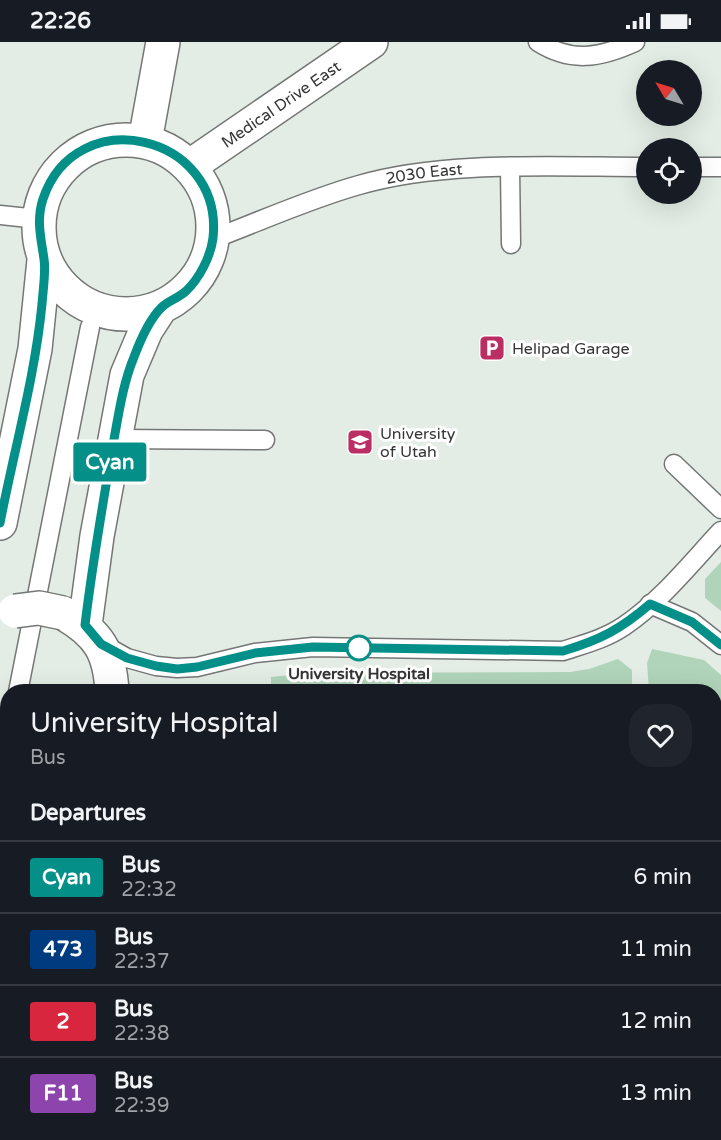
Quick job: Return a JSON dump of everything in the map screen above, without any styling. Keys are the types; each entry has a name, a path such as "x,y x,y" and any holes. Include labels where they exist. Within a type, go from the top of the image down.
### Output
{"street":[{"path":"145,141 163,42"},
{"name":"Medical Drive East","path":"190,166 371,42"},
{"path":"124,139 145,141 162,146 190,166 203,184 212,211 213,239 203,267 186,292 161,307 141,314 102,312 67,293 54,278 45,260 39,240 38,219 43,198 52,179 66,163 83,150 102,142 124,139"},
{"path":"0,523 35,349 45,260"},
{"path":"83,627 97,536 127,375 146,330 161,307"},
{"path":"7,615 39,608 83,627 111,667 112,684"}],"lane":[{"path":"538,42 552,51 584,57 601,56 635,42"},
{"path":"510,167 511,244"},
{"name":"2030 East","path":"213,239 361,184 420,174 510,167 636,167"},
{"path":"702,167 721,167"},
{"path":"0,215 38,219"},
{"path":"20,684 90,327"},
{"path":"114,439 265,440"},
{"path":"674,464 721,508"},
{"path":"83,627 127,658 177,669 197,667 255,653 313,647 563,651 606,636 624,626 650,604 721,531"},
{"path":"650,604 692,622 721,645"}],"shaded area":[{"name":"University of Utah","path":"0,42 721,42 721,684 0,684"}],"green space":[{"path":"721,562 721,611 705,598 705,579"},
{"path":"652,649 704,660 721,675 721,684 648,684 647,663"},
{"path":"618,659 632,670 632,684 271,684 271,677 311,673 570,672 589,669"}],"bus line":[{"name":"Cyan","path":"0,523 35,349 41,306 45,260 39,240 38,219 43,198 52,179 66,163 83,150 102,142 124,139 145,141 162,146 177,155 190,166 203,184 212,211 213,239 203,267 186,292 161,307 146,330 127,375 97,536 85,625 101,644 127,658 177,669 197,667 255,653 313,647 563,651 598,640 624,626 650,604 692,622 721,645"}],"place":[{"name":"Helipad Garage","path":"492,348"},
{"name":"University of Utah","path":"360,442"},
{"name":"University Hospital","path":"359,648"}]}
